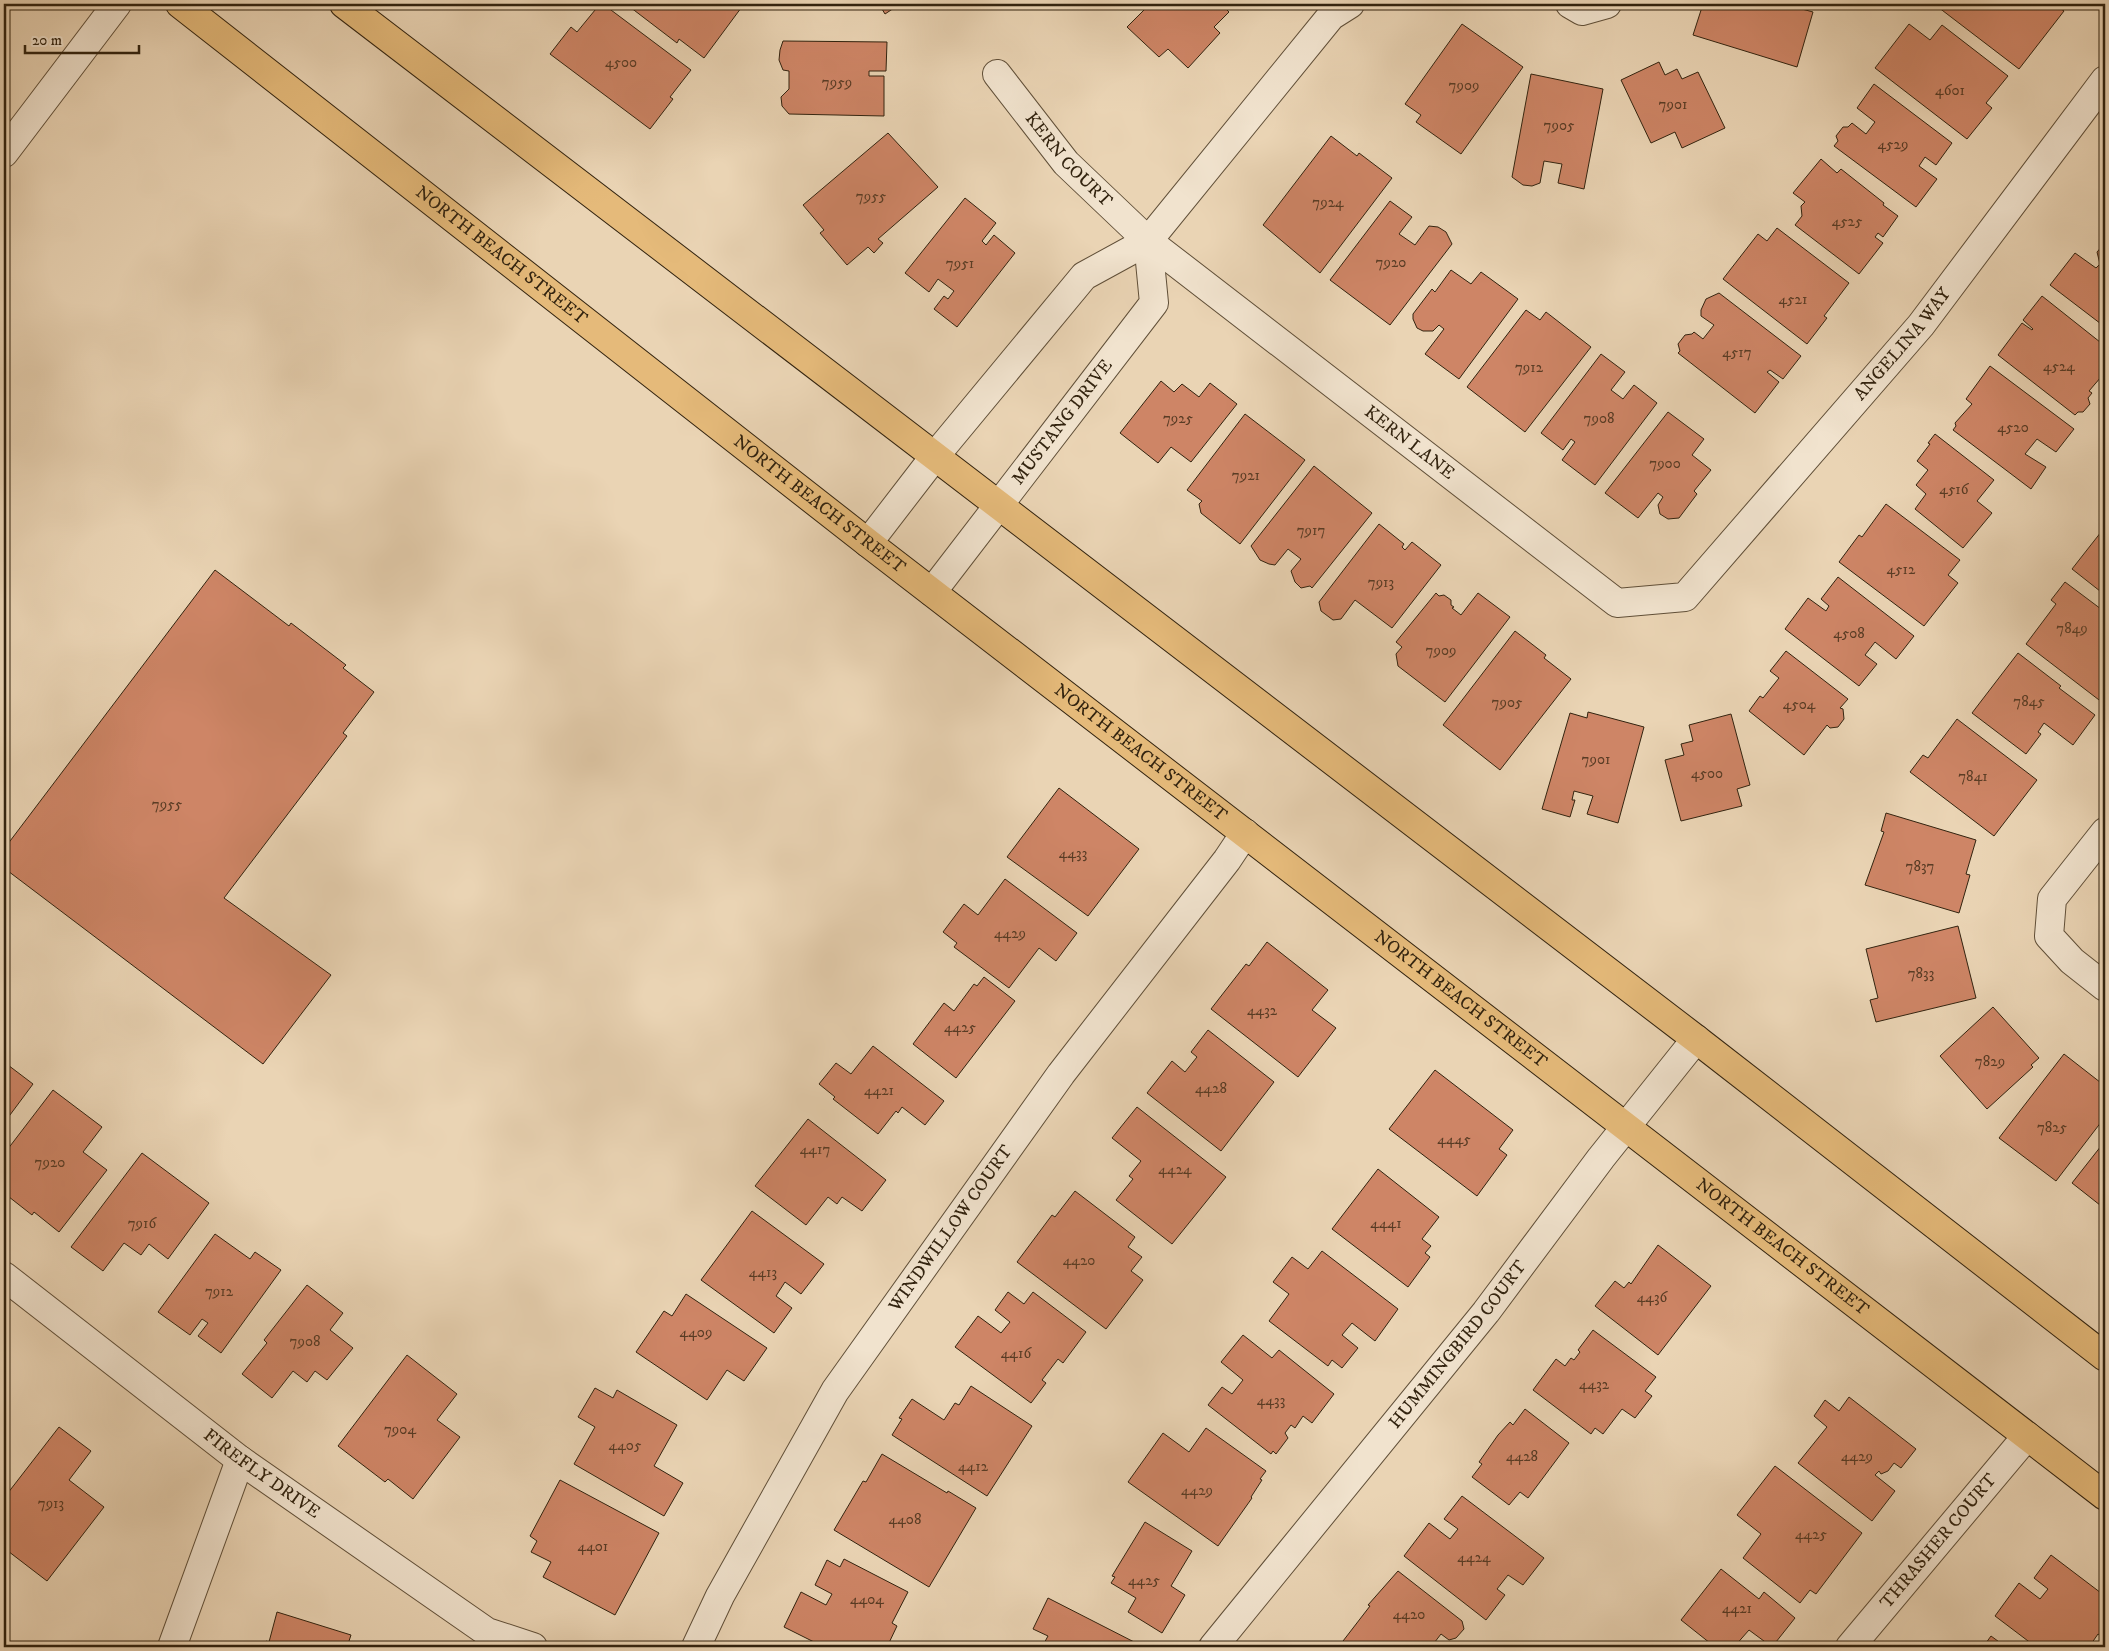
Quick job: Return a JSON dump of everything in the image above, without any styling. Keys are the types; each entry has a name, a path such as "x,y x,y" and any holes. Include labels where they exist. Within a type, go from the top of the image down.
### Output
{"main road":[{"name":"NORTH BEACH STREET","path":"180,4 868,543 2105,1496"},
{"path":"344,4 1696,1039 2105,1357"}],"street":[{"path":"4,153 117,4"},
{"path":"868,543 935,456 1084,276 1148,241 1331,16 1350,4"},
{"path":"1570,4 1582,11 1607,4"},
{"name":"KERN COURT","path":"997,74 1066,163 1148,241"},
{"name":"ANGELINA WAY","path":"1685,597 1921,325 2105,80"},
{"name":"MUSTANG DRIVE","path":"932,592 1154,303 1148,241"},
{"name":"KERN LANE","path":"1148,241 1617,603 1685,597"},
{"path":"2105,832 2052,899 2049,936 2072,961 2105,986"},
{"name":"WINDWILLOW COURT","path":"696,1647 720,1596 835,1391 1061,1074 1227,860 1245,834"},
{"name":"HUMMINGBIRD COURT","path":"1213,1647 1486,1312 1626,1126 1696,1039"},
{"name":"FIREFLY DRIVE","path":"4,1276 240,1460 487,1632 533,1647"},
{"name":"THRASHER COURT","path":"1850,1647 2027,1436"},
{"path":"172,1647 240,1460"}],"building":[{"path":"600,4 603,4 691,70 670,97 673,99 650,129 550,54 571,27 577,32"},
{"path":"626,4 744,4 704,58 679,39 677,43"},
{"path":"879,4 900,4 885,14"},
{"path":"1150,4 1221,4 1229,12 1214,27 1220,33 1188,68 1168,49 1159,57 1127,27"},
{"path":"1703,4 1804,4 1802,9 1813,12 1797,67 1693,35"},
{"path":"1934,4 2054,4 2064,11 2019,69"},
{"path":"1462,24 1523,67 1461,154 1416,122 1421,115 1405,104"},
{"path":"1909,24 1930,40 1942,25 2008,76 1986,103 1992,108 1967,139 1875,68"},
{"path":"783,41 887,42 886,71 869,71 869,76 884,76 884,116 789,114 782,106 781,97 789,89 789,71 783,70 779,60"},
{"path":"1659,62 1665,75 1677,69 1682,79 1698,72 1725,128 1682,148 1675,132 1651,143 1621,80"},
{"path":"1531,74 1603,89 1584,189 1558,183 1562,164 1544,161 1540,183 1532,186 1523,185 1512,177"},
{"path":"1874,84 1952,143 1936,165 1925,157 1919,166 1937,179 1916,207 1834,146 1838,141 1836,136 1843,127 1848,127 1852,123 1866,134 1875,122 1857,108"},
{"path":"888,133 938,187 878,239 883,243 874,253 868,247 847,265 820,233 824,230 803,205"},
{"path":"1331,136 1357,156 1359,153 1392,178 1320,273 1263,225"},
{"path":"1821,159 1837,173 1841,169 1898,216 1883,237 1878,233 1875,237 1883,243 1859,274 1795,225 1802,216 1801,206 1805,202 1793,193"},
{"path":"965,198 996,223 982,241 986,245 994,235 1015,253 957,327 934,309 944,296 948,299 954,291 938,279 929,292 905,273"},
{"path":"1390,201 1412,217 1399,234 1415,245 1429,226 1438,227 1446,232 1452,244 1390,325 1330,280"},
{"path":"1777,228 1849,283 1824,316 1827,318 1807,344 1723,279 1758,234 1767,241"},
{"path":"2105,243 2105,327 2050,285 2075,253 2096,268 2100,264 2097,252"},
{"path":"1451,270 1471,284 1481,272 1518,299 1459,379 1425,354 1444,329 1439,325 1433,331 1423,331 1417,328 1413,319 1413,314 1432,289 1435,292"},
{"path":"1719,293 1801,356 1783,379 1770,370 1767,372 1779,382 1755,413 1678,353 1680,351 1678,344 1685,335 1694,332 1703,339 1714,325 1701,316 1701,310 1706,299"},
{"path":"2042,296 2105,346 2105,381 2101,377 2089,391 2092,393 2088,398 2090,404 2083,412 2078,412 2075,415 1998,355 2022,323 2033,329 2023,320"},
{"path":"1526,310 1540,320 1546,312 1591,347 1525,432 1467,387"},
{"path":"1601,354 1625,372 1611,390 1623,399 1634,385 1657,403 1595,485 1562,460 1575,442 1571,439 1563,450 1541,433"},
{"path":"1990,366 2074,429 2056,452 2037,439 2025,454 2046,467 2031,489 1953,430 1956,426 1955,423 1972,404 1966,399"},
{"path":"1161,381 1174,392 1182,384 1199,397 1210,383 1237,404 1191,462 1171,447 1158,463 1120,433"},
{"path":"1668,412 1704,439 1692,455 1711,470 1694,491 1697,494 1679,518 1668,519 1660,514 1658,505 1663,497 1658,493 1638,518 1605,493"},
{"path":"1245,414 1305,460 1240,544 1201,513 1199,504 1202,501 1187,490"},
{"path":"1935,434 1994,480 1977,501 1992,513 1963,548 1915,509 1926,494 1916,485 1928,470 1917,461"},
{"path":"1314,466 1372,513 1312,588 1310,586 1301,588 1295,582 1291,571 1301,559 1288,549 1275,565 1269,564 1260,560 1251,546"},
{"path":"1886,504 1960,560 1948,575 1958,583 1924,626 1839,562 1859,535 1862,537"},
{"path":"1379,524 1404,544 1402,547 1405,550 1412,542 1441,565 1392,628 1355,600 1341,619 1333,620 1321,611 1319,602"},
{"path":"2105,527 2105,595 2072,569"},
{"path":"215,570 289,626 291,623 346,665 343,668 374,692 343,733 347,736 224,898 331,975 263,1064 4,868 4,849"},
{"path":"1838,577 1914,636 1896,659 1875,642 1865,655 1877,664 1859,686 1785,629 1808,598 1826,611 1829,606 1821,599"},
{"path":"2065,582 2105,612 2105,700 2103,703 2026,644 2056,604 2051,600"},
{"path":"1436,593 1439,596 1444,595 1451,600 1451,605 1454,607 1452,608 1461,615 1478,593 1510,617 1445,702 1398,666 1396,654 1402,647 1396,642"},
{"path":"1515,631 1546,655 1544,658 1571,679 1500,770 1443,725"},
{"path":"1786,651 1848,699 1840,708 1843,709 1844,719 1838,727 1830,728 1827,725 1804,755 1749,711 1760,696 1763,698 1779,678 1770,671"},
{"path":"2018,653 2061,686 2059,688 2095,715 2073,745 2044,723 2038,732 2041,734 2026,754 1972,713"},
{"path":"1588,712 1644,727 1618,823 1587,814 1593,796 1574,791 1572,800 1575,800 1570,817 1542,809 1570,713 1587,718"},
{"path":"1731,714 1750,785 1737,789 1742,806 1681,821 1665,760 1684,755 1681,744 1693,741 1689,725"},
{"path":"1957,719 2037,780 1994,836 1910,772 1923,755 1928,758"},
{"path":"1059,788 1139,849 1088,916 1007,857"},
{"path":"1886,813 1976,840 1966,874 1970,875 1959,913 1865,885 1884,832 1881,831"},
{"path":"1005,879 1077,933 1056,961 1039,948 1009,988 954,947 957,943 943,932 964,904 978,915"},
{"path":"1958,926 1976,998 1876,1022 1870,1000 1878,998 1866,949"},
{"path":"1267,942 1328,990 1312,1010 1336,1028 1298,1077 1211,1009 1246,964 1249,966"},
{"path":"984,977 1015,1001 956,1078 913,1044 944,1003 954,1011 974,984 977,986"},
{"path":"1993,1007 2039,1058 2031,1065 2033,1067 1987,1109 1940,1056"},
{"path":"1208,1030 1274,1082 1221,1151 1147,1093 1172,1061 1185,1072 1197,1057 1191,1052"},
{"path":"873,1046 944,1101 925,1125 902,1107 898,1113 896,1111 878,1134 833,1099 835,1097 819,1084 836,1063 851,1074"},
{"path":"2064,1054 2105,1086 2105,1117 2056,1181 1999,1138"},
{"path":"4,1062 33,1084 4,1123"},
{"path":"1435,1070 1513,1130 1499,1149 1507,1155 1477,1196 1389,1129"},
{"path":"53,1090 102,1127 83,1152 107,1170 59,1232 34,1212 32,1215 4,1193 4,1154"},
{"path":"1137,1107 1226,1177 1172,1244 1116,1200 1133,1179 1129,1176 1141,1161 1112,1138"},
{"path":"808,1119 886,1180 862,1211 842,1197 837,1204 828,1197 806,1225 755,1186"},
{"path":"2105,1141 2105,1209 2072,1183"},
{"path":"142,1153 209,1203 168,1259 149,1244 141,1255 124,1243 103,1271 71,1247"},
{"path":"1378,1169 1439,1217 1422,1239 1431,1246 1425,1253 1430,1257 1408,1287 1332,1229"},
{"path":"1075,1191 1135,1237 1128,1247 1142,1257 1131,1271 1143,1280 1106,1329 1017,1262 1052,1215 1055,1217"},
{"path":"752,1211 824,1264 801,1294 785,1282 776,1296 792,1308 774,1333 701,1280"},
{"path":"215,1234 250,1259 255,1252 281,1270 221,1353 198,1336 208,1323 202,1319 190,1335 158,1312"},
{"path":"1658,1245 1711,1286 1658,1355 1595,1306 1615,1281 1624,1288 1629,1282 1631,1284"},
{"path":"1322,1251 1398,1309 1375,1341 1352,1323 1342,1335 1358,1348 1342,1368 1332,1360 1328,1366 1269,1321 1289,1294 1273,1282 1292,1257 1308,1269"},
{"path":"307,1285 343,1313 330,1330 353,1348 327,1380 315,1371 307,1382 293,1371 272,1398 242,1374 267,1343 264,1340"},
{"path":"1008,1292 1024,1304 1033,1292 1086,1332 1063,1363 1058,1359 1042,1380 1046,1383 1031,1403 955,1347 978,1316 1001,1333 1010,1322 995,1310"},
{"path":"686,1294 767,1348 744,1381 727,1370 707,1400 636,1352 664,1311 672,1316"},
{"path":"1593,1330 1656,1377 1645,1391 1652,1396 1635,1418 1622,1409 1603,1434 1595,1428 1591,1434 1533,1390 1556,1359 1565,1366 1571,1358 1574,1360 1580,1352 1578,1350"},
{"path":"1243,1335 1272,1358 1279,1350 1334,1394 1312,1423 1303,1416 1295,1428 1291,1425 1285,1433 1288,1438 1276,1454 1273,1451 1271,1454 1208,1405 1222,1387 1232,1394 1243,1380 1221,1362"},
{"path":"407,1355 457,1394 437,1420 460,1437 413,1499 388,1479 385,1482 338,1446"},
{"path":"971,1386 1032,1426 987,1496 892,1435 902,1419 899,1418 912,1399 944,1420 955,1403 959,1405"},
{"path":"595,1388 613,1398 617,1390 677,1425 654,1466 683,1483 664,1516 574,1464 595,1427 578,1417"},
{"path":"1849,1397 1916,1449 1901,1468 1894,1463 1888,1471 1881,1474 1879,1471 1875,1475 1895,1491 1872,1521 1798,1463 1827,1427 1814,1416 1825,1400 1839,1411"},
{"path":"1525,1409 1569,1443 1528,1498 1520,1492 1509,1505 1472,1477 1482,1464 1479,1462 1498,1435 1510,1422 1513,1425"},
{"path":"59,1427 91,1451 69,1480 104,1507 47,1581 4,1548 4,1498"},
{"path":"1206,1428 1266,1471 1260,1479 1262,1480 1252,1498 1218,1546 1128,1482 1163,1433 1189,1452"},
{"path":"882,1454 976,1508 929,1587 834,1530 863,1481 866,1482"},
{"path":"1775,1466 1862,1533 1816,1594 1810,1590 1800,1603 1743,1558 1761,1534 1737,1515"},
{"path":"560,1480 659,1533 615,1615 543,1577 551,1562 531,1552 537,1541 530,1536"},
{"path":"1462,1496 1544,1558 1523,1585 1508,1575 1497,1589 1505,1595 1486,1620 1404,1556 1429,1523 1450,1539 1458,1529 1444,1519"},
{"path":"1145,1522 1192,1551 1171,1586 1185,1595 1162,1633 1128,1612 1136,1598 1111,1583 1115,1577 1112,1576"},
{"path":"2051,1555 2105,1596 2105,1639 2098,1634 2089,1647 2036,1647 1995,1616 2019,1583 2040,1599 2048,1589 2034,1578"},
{"path":"844,1559 908,1592 892,1623 897,1626 887,1647 824,1647 784,1627 801,1592 826,1605 832,1594 815,1585 827,1560 840,1567"},
{"path":"1721,1569 1759,1599 1764,1592 1795,1618 1772,1647 1749,1630 1734,1647 1715,1647 1681,1620"},
{"path":"1398,1571 1462,1621 1464,1629 1456,1638 1449,1640 1441,1634 1431,1647 1350,1647 1343,1641 1370,1606 1368,1605"},
{"path":"1048,1598 1140,1645 1139,1647 1042,1647 1048,1636 1033,1629"},
{"path":"277,1612 351,1635 347,1647 265,1647 266,1641 269,1642"},
{"path":"1991,1636 2006,1647 1983,1647"},
{"path":"1659,1642 1666,1647 1655,1647"}]}
